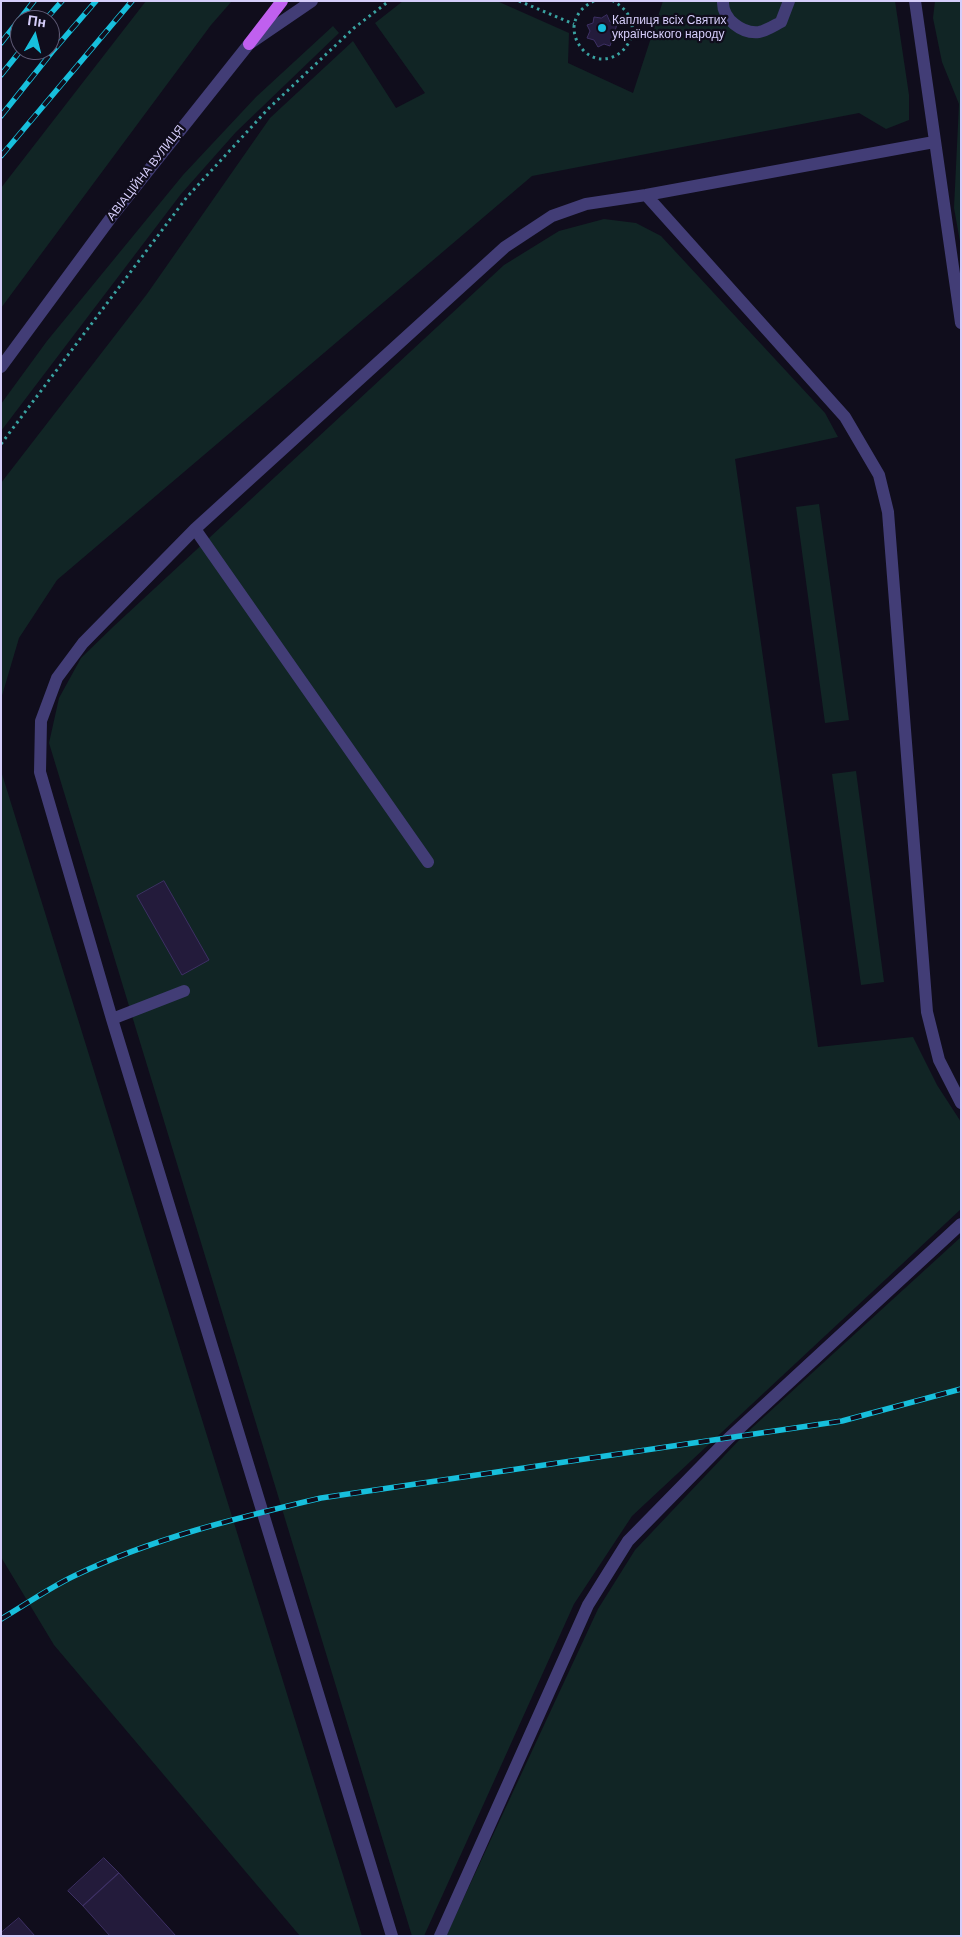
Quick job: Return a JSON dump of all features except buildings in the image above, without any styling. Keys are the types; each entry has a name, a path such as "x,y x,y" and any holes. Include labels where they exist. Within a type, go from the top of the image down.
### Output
{"main road":[{"path":"249,44 282,1"}],"street":[{"name":"АВІАЦІЙНА ВУЛИЦЯ","path":"1,367 113,214 249,44 312,1"},
{"path":"723,1 728,19 744,30 760,32 781,22 789,1"},
{"path":"915,1 961,324"},
{"path":"392,1936 112,1020 40,772 41,720 57,678 83,643 195,529 505,247 552,216 586,204 646,195 934,142"},
{"path":"646,195 845,417 879,475 888,512 927,1012 940,1060 961,1103"},
{"path":"195,529 428,862"},
{"path":"112,1020 184,991"},
{"path":"440,1936 588,1605 628,1541 729,1438 961,1224"}],"path":[{"path":"1,444 187,197 268,109 354,28 388,1"},
{"path":"519,1 574,24"},
{"path":"594,1 588,2 574,24 576,40 586,53 602,58 618,55 630,42 632,34 630,18 620,3 613,1"}],"green space":[{"path":"146,1 232,1 211,25 1,308 1,188"},
{"path":"403,1 497,1 569,33 568,63 633,93 663,1 895,1 909,95 909,120 886,129 859,113 532,176 57,580 19,638 1,699 1,483 147,294 270,118 353,41 396,108 425,93 375,23"},
{"path":"935,1 961,1 961,247 954,208 959,104 942,62 933,18"},
{"path":"333,26 339,33 236,132 181,194 1,431 1,404 47,341 183,175 256,97"},
{"path":"604,219 636,223 661,236 825,413 838,437 735,459 818,1047 913,1037 937,1085 961,1122 961,1209 632,1516 574,1604 424,1936 412,1936 49,743 59,698 81,658 114,626 504,265 559,231"},
{"path":"819,504 849,720 825,723 796,507"},
{"path":"1,751 2,774 362,1936 300,1936 54,1645 1,1557"},
{"path":"856,771 884,982 861,985 832,774"},
{"path":"961,1237 961,1936 446,1936 598,1609 635,1550 742,1437"}],"railway":[{"path":"1,43 34,1"},
{"path":"54,10 62,1"},
{"path":"1,116 96,1"},
{"path":"1,156 132,1"},
{"path":"1,75 13,60"},
{"path":"1,1619 65,1581 134,1551 227,1521 321,1498 842,1421 961,1389"}],"place":[{"name":"Каплиця всіх Святих українського народу","path":"602,28"}]}
